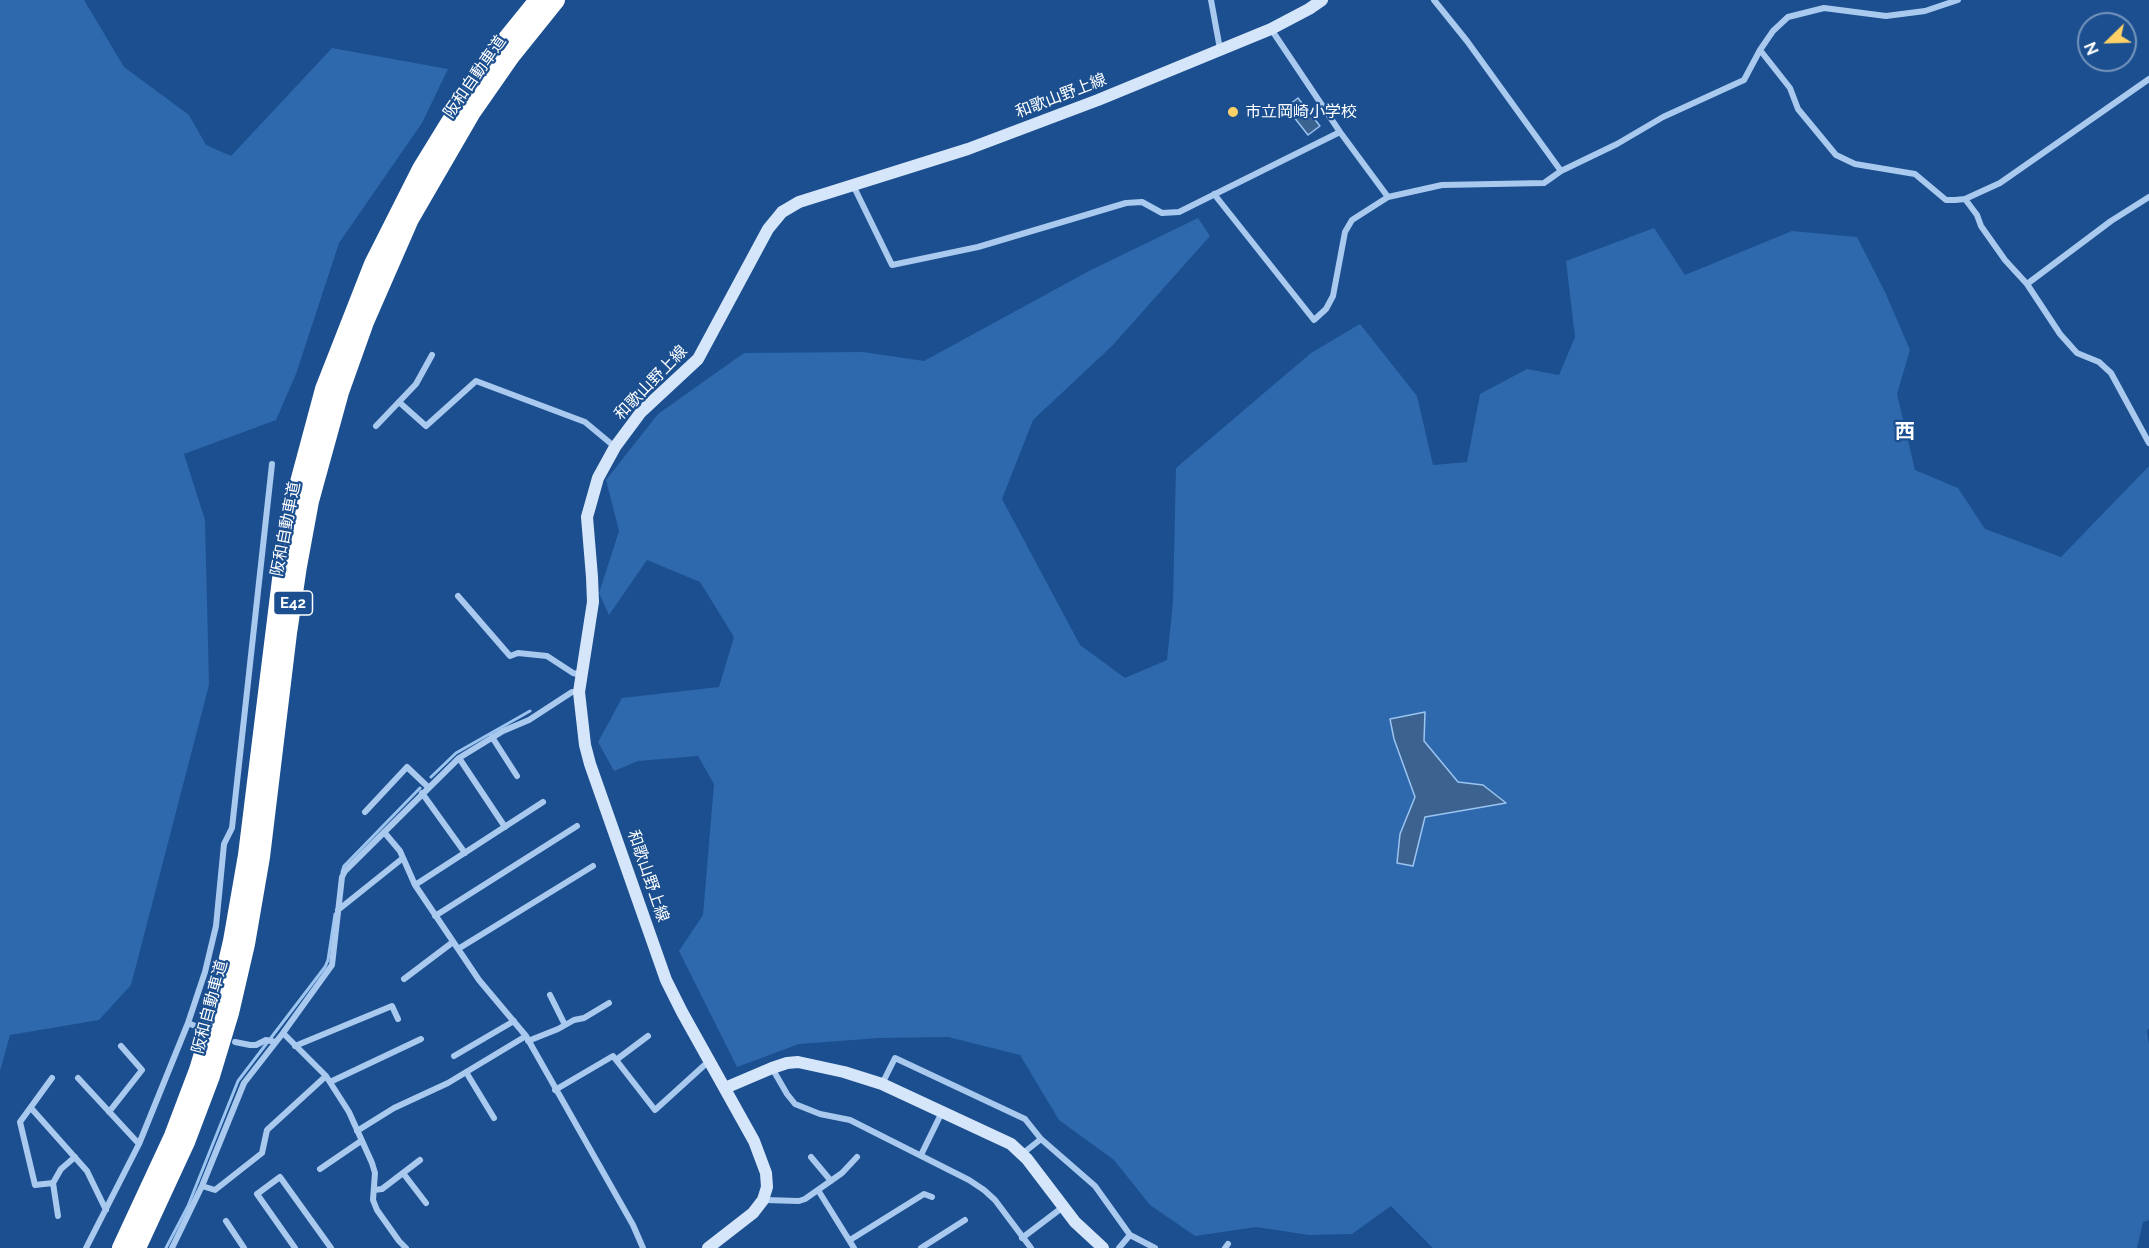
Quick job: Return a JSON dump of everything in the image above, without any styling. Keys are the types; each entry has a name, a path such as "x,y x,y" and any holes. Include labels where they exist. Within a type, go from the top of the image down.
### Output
{"highway":[{"name":"阪和自動車道","path":"121,1248 173,1136 194,1081 216,1010 232,941 247,855 283,563 295,497 324,389 373,264 421,170 461,104 500,47 538,0"},
{"name":"阪和自動車道","path":"137,1248 186,1142 211,1076 230,1013 261,857 298,566 310,501 340,392 365,322 410,219 472,112 556,0"}],"main road":[{"name":"和歌山野上線","path":"763,1200 767,1187 762,1160 666,980 590,764 582,726 579,692 593,602 587,517 598,478 615,447 642,412 698,359 768,229 782,212 799,202 969,149 1098,100 1271,29 1322,0"},
{"path":"725,1088 786,1062 812,1063 882,1084 1011,1144 1022,1154 1075,1222 1104,1248"},
{"path":"708,1248 753,1213 763,1200"}],"street":[{"path":"1211,0 1220,49"},
{"path":"1434,0 1467,41 1561,171"},
{"path":"1821,0 1824,8"},
{"path":"1214,194 1314,320 1326,309 1333,296 1345,232 1352,220 1388,197 1442,185 1544,183 1561,171 1617,144 1663,117 1744,80 1773,31 1788,18 1824,8 1886,16 1926,11 1958,0"},
{"path":"1271,29 1340,132 1388,197"},
{"path":"1760,50 1790,88 1798,110 1836,155 1855,164 1915,174 1946,200 1965,199 2000,183 2149,79"},
{"path":"853,185 892,265 978,247 1126,203 1142,202 1162,213 1179,212 1340,132"},
{"path":"2027,284 2111,221 2149,197"},
{"path":"1965,199 1977,214 1981,226 2027,284 2060,334 2077,353 2099,362 2111,373 2149,443"},
{"path":"376,426 422,377 432,354"},
{"path":"399,402 426,426 477,381 585,422 615,447"},
{"path":"86,1248 139,1144 188,1023 205,972 216,926 224,844 232,828 272,464"},
{"path":"458,596 510,656 518,653 547,656 573,673 581,675"},
{"path":"175,1247 244,1083 332,965 342,877 345,871 459,758 492,737 530,720 572,692 579,692"},
{"path":"492,737 518,776"},
{"path":"459,758 505,827"},
{"path":"365,812 407,767 428,787"},
{"path":"422,793 465,853"},
{"path":"415,885 543,802"},
{"path":"435,916 577,826"},
{"path":"384,832 400,850 415,885 479,980 527,1038 633,1225 643,1248"},
{"path":"339,910 403,858"},
{"path":"458,948 592,866"},
{"path":"404,979 453,942"},
{"path":"550,995 565,1025"},
{"path":"357,1131 394,1108 527,1038 584,1018 609,1003"},
{"path":"296,1046 392,1006 398,1019"},
{"path":"454,1056 514,1021"},
{"path":"188,1023 200,1028"},
{"path":"283,1033 328,1079 348,1112 375,1173 373,1200 377,1210 406,1248"},
{"path":"616,1060 648,1036"},
{"path":"202,1186 215,1190 262,1153 267,1130 328,1079 421,1039"},
{"path":"235,1042 256,1045 273,1042"},
{"path":"109,1112 142,1070 121,1046"},
{"path":"555,1090 614,1056 655,1110 709,1061"},
{"path":"882,1084 895,1058 1025,1119 1041,1139 1095,1186 1130,1235 1155,1248"},
{"path":"772,1068 795,1104 820,1114 849,1120 921,1155 984,1190 995,1200 1031,1248"},
{"path":"466,1072 494,1119"},
{"path":"52,1078 20,1122 35,1185 53,1183"},
{"path":"78,1078 139,1144"},
{"path":"31,1108 87,1171 106,1210"},
{"path":"921,1155 942,1112"},
{"path":"1022,1154 1041,1139"},
{"path":"320,1169 361,1141"},
{"path":"58,1216 53,1183 61,1169 75,1156"},
{"path":"811,1156 831,1181"},
{"path":"763,1200 799,1202 831,1181 857,1157"},
{"path":"374,1190 382,1189 420,1160"},
{"path":"403,1173 426,1203"},
{"path":"296,1248 257,1194 280,1177 331,1248"},
{"path":"818,1190 854,1248"},
{"path":"849,1240 924,1194 932,1197"},
{"path":"1022,1238 1063,1207"},
{"path":"921,1248 965,1220"},
{"path":"226,1221 244,1248"},
{"path":"1119,1248 1130,1235"}],"shaded area":[{"path":"0,0 84,0 124,67 189,115 206,145 231,156 332,48 448,69 422,123 339,243 296,374 276,420 184,454 205,520 209,685 131,985 99,1020 10,1035 0,1071"},
{"path":"1298,98 1320,126 1308,135 1286,107"},
{"path":"1198,218 1210,236 1112,346 1033,420 1002,499 1080,645 1125,678 1167,660 1173,602 1176,468 1311,353 1360,324 1417,396 1433,465 1467,462 1480,394 1527,369 1559,375 1575,337 1566,261 1654,228 1685,275 1792,231 1857,237 1885,292 1910,350 1897,394 1915,470 1958,488 1985,529 2061,557 2149,466 2149,1028 2147,1031 2149,1044 2149,1220 2143,1222 2137,1248 1433,1248 1391,1206 1352,1234 1309,1235 1256,1227 1195,1236 1150,1205 1114,1160 1059,1120 1020,1055 948,1037 879,1038 799,1044 737,1067 679,951 703,915 714,784 698,756 638,761 614,771 598,742 622,698 719,687 734,637 700,582 647,560 609,615 599,593 619,531 606,480 658,414 744,353 863,352 924,361 1089,271"},
{"path":"1425,712 1424,741 1458,782 1483,785 1506,803 1425,817 1413,866 1397,863 1400,834 1415,797 1394,739 1390,719"}],"waterway":[{"path":"431,777 456,753 530,711"},
{"path":"342,872 344,866 420,788"},
{"path":"166,1248 188,1206 238,1081 325,967 335,914"}],"place":[{"name":"市立岡崎小学校","path":"1233,112"}],"district":[{"name":"西","path":"1905,432"}]}
